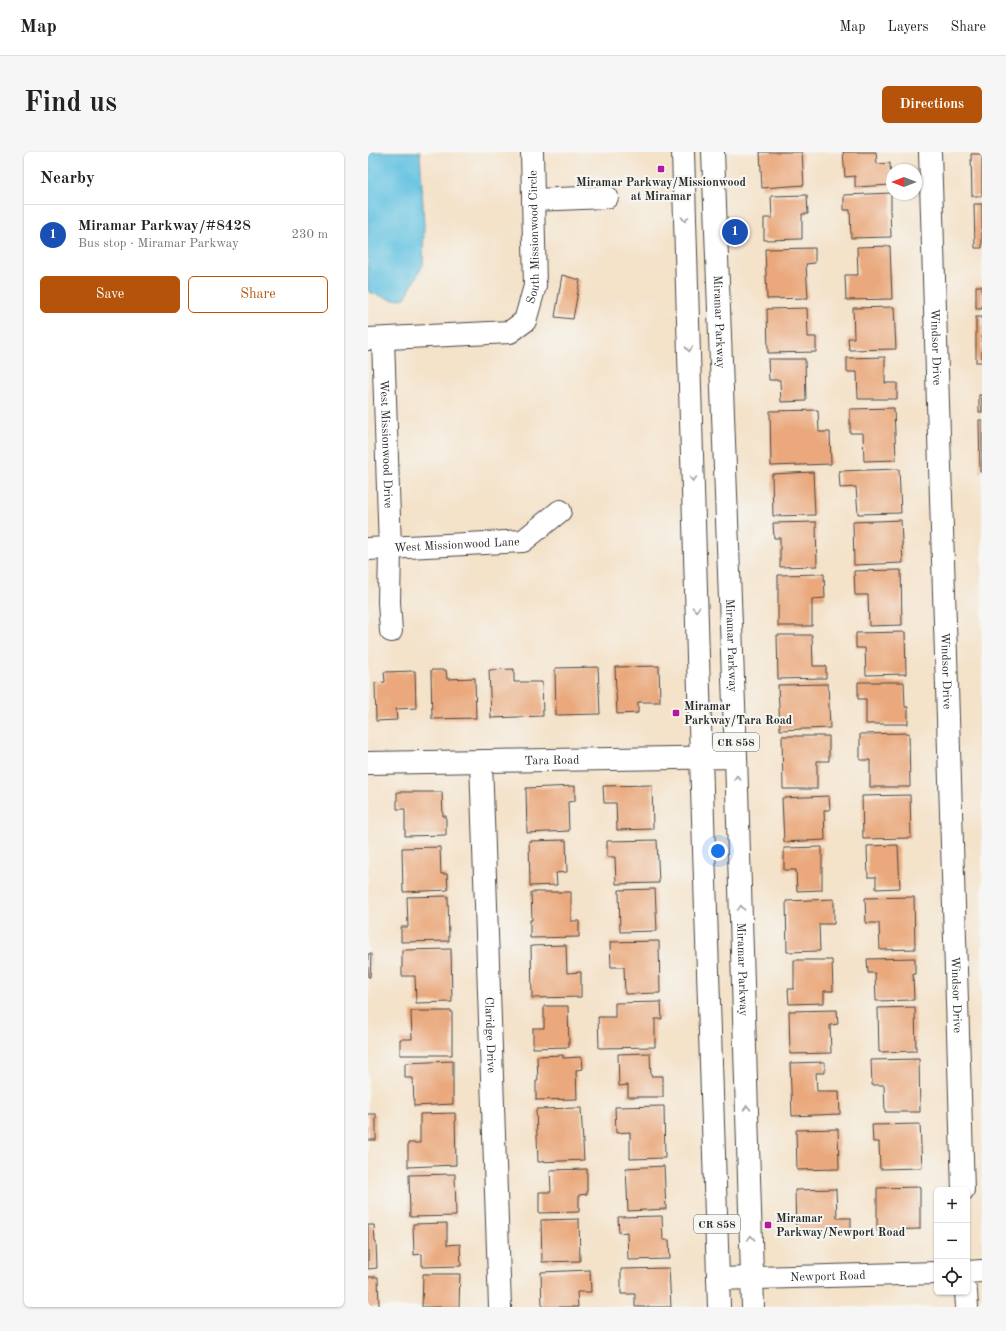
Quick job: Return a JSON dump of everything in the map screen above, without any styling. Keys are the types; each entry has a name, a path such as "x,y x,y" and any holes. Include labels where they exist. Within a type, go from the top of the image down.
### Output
{"street":[{"name":"South Missionwood Circle","path":"375,339 510,332 525,321 535,286 532,152"},
{"name":"CR 858","path":"683,152 719,1307"},
{"name":"Miramar Parkway","path":"713,152 736,757 753,1307"},
{"name":"Windsor Drive","path":"930,152 963,1187"},
{"path":"533,200 607,197"},
{"name":"West Missionwood Drive","path":"375,339 390,548 389,602 391,630"},
{"name":"West Missionwood Lane","path":"368,549 523,541 560,511"},
{"name":"Tara Road","path":"368,763 736,757"},
{"name":"Claridge Drive","path":"481,762 500,1307"},
{"path":"970,1272 982,1271"},
{"name":"Newport Road","path":"718,1278 934,1273"},
{"path":"966,1295 967,1307"}],"water":[{"path":"368,152 420,152 424,225 423,265 405,298 393,300 369,292 368,290"}],"building":[{"path":"760,152 802,152 804,185 762,188"},
{"path":"843,152 876,152 877,164 890,163 886,164 886,185 855,187 855,176 845,177"},
{"path":"971,154 982,154 982,196 972,196"},
{"path":"886,193 886,200 891,200 891,237 851,238 850,210 844,210 844,195"},
{"path":"807,195 808,214 802,214 802,239 764,240 764,218 772,218 771,196"},
{"path":"974,204 982,204 982,248 975,248"},
{"path":"890,246 892,299 846,300 845,275 858,275 857,247"},
{"path":"815,248 815,263 806,264 808,298 767,299 765,249"},
{"path":"562,275 580,280 573,319 555,317"},
{"path":"976,286 982,286 982,308 976,308"},
{"path":"894,307 896,349 849,350 848,338 854,338 853,308"},
{"path":"807,308 808,337 816,337 816,352 768,353 767,309"},
{"path":"976,317 982,317 982,362 976,362"},
{"path":"885,357 885,383 897,383 897,399 858,399 857,372 847,372 847,358"},
{"path":"768,359 805,359 806,401 781,402 780,380 769,380"},
{"path":"979,395 982,395 982,412 979,412"},
{"path":"894,408 896,460 864,461 863,433 850,433 850,409"},
{"path":"818,410 819,432 830,432 831,464 771,466 770,411"},
{"path":"979,420 982,420 982,472 980,472"},
{"path":"899,469 901,513 858,514 856,487 840,488 839,471"},
{"path":"813,472 815,515 773,516 772,474"},
{"path":"901,520 903,563 854,565 853,522"},
{"path":"816,522 817,566 780,567 780,538 774,538 773,523"},
{"path":"901,570 902,625 869,626 868,595 855,595 854,571"},
{"path":"824,574 825,598 812,599 812,626 778,626 778,575"},
{"path":"905,632 906,674 866,675 865,648 856,648 856,633"},
{"path":"777,635 812,635 813,666 826,666 826,678 778,679"},
{"path":"659,666 660,702 638,702 638,713 617,714 615,667"},
{"path":"598,667 600,714 556,715 555,668"},
{"path":"514,669 514,682 542,682 543,716 491,718 489,670"},
{"path":"431,670 446,670 447,679 475,678 476,718 432,719"},
{"path":"415,671 416,708 396,709 397,720 376,721 375,683 385,682 384,672"},
{"path":"858,682 904,682 905,707 908,707 908,724 866,724 866,699 858,699"},
{"path":"828,684 830,728 780,730 778,685"},
{"path":"909,733 910,787 870,787 870,760 860,760 860,734"},
{"path":"782,736 829,736 829,761 817,761 817,789 783,789"},
{"path":"652,785 653,829 617,830 616,803 604,803 603,786"},
{"path":"575,786 575,801 568,802 569,831 527,833 526,788"},
{"path":"397,792 442,792 443,816 446,816 446,835 405,836 405,809 397,809"},
{"path":"910,795 911,838 863,839 862,796"},
{"path":"829,796 830,810 824,810 825,840 784,842 782,798"},
{"path":"566,840 567,872 556,873 557,885 530,886 529,841"},
{"path":"657,840 659,883 616,884 615,857 607,857 607,841"},
{"path":"898,845 900,888 876,889 876,877 868,877 867,846"},
{"path":"440,847 441,874 447,874 448,890 403,892 402,848"},
{"path":"822,847 822,890 797,891 796,870 784,870 784,848"},
{"path":"655,889 657,931 620,932 619,890"},
{"path":"531,892 571,892 571,921 579,921 579,937 530,938 530,920 532,920"},
{"path":"448,896 449,941 401,942 401,927 408,927 407,897"},
{"path":"914,897 915,949 880,950 879,923 866,923 865,898"},
{"path":"834,899 834,924 819,924 820,951 787,952 786,901"},
{"path":"659,941 660,993 625,994 624,967 611,967 610,942"},
{"path":"566,945 567,973 581,972 581,997 532,998 531,946"},
{"path":"451,949 452,1002 416,1003 415,976 402,976 402,950"},
{"path":"368,954 371,954 370,977 368,977"},
{"path":"915,958 915,974 913,974 914,1000 876,1001 875,973 868,973 867,959"},
{"path":"794,960 832,960 833,991 824,991 824,1003 789,1004 788,989 794,989"},
{"path":"661,1002 662,1019 655,1019 655,1047 599,1048 598,1017 615,1017 615,1003"},
{"path":"544,1006 568,1006 569,1047 533,1048 533,1028 544,1028"},
{"path":"915,1007 916,1051 879,1052 878,1008"},
{"path":"837,1010 838,1024 830,1025 831,1053 790,1054 789,1011"},
{"path":"411,1011 452,1011 452,1055 400,1055 400,1039 412,1039"},
{"path":"650,1053 651,1076 663,1076 663,1097 628,1097 628,1085 619,1086 618,1054"},
{"path":"563,1055 563,1058 582,1057 583,1069 576,1070 577,1099 536,1100 536,1081 538,1081 537,1056"},
{"path":"919,1059 920,1112 885,1112 884,1085 872,1085 871,1060"},
{"path":"453,1061 453,1104 414,1106 413,1078 405,1078 405,1063"},
{"path":"825,1062 825,1073 816,1073 817,1091 839,1091 840,1114 792,1116 790,1063"},
{"path":"664,1106 665,1158 630,1159 630,1132 616,1133 615,1107"},
{"path":"581,1108 584,1160 538,1162 536,1109"},
{"path":"455,1113 456,1165 408,1167 408,1143 420,1143 420,1114"},
{"path":"368,1114 376,1114 376,1140 368,1140"},
{"path":"920,1124 922,1168 880,1169 879,1142 873,1142 872,1125"},
{"path":"838,1129 839,1169 797,1170 796,1130"},
{"path":"664,1166 666,1209 628,1211 626,1168"},
{"path":"587,1169 587,1194 579,1195 579,1212 539,1213 539,1192 551,1192 550,1170"},
{"path":"455,1174 456,1216 410,1217 409,1175"},
{"path":"920,1187 920,1229 877,1230 877,1188"},
{"path":"836,1189 837,1218 851,1218 851,1232 796,1233 795,1190"},
{"path":"662,1216 663,1240 669,1240 670,1259 628,1260 627,1232 619,1233 618,1217"},
{"path":"579,1219 580,1261 542,1262 541,1220"},
{"path":"447,1223 447,1245 460,1244 461,1266 422,1267 422,1254 414,1255 413,1224"},
{"path":"368,1225 374,1225 377,1268 368,1269"},
{"path":"669,1268 671,1307 635,1307 635,1294 621,1294 621,1269"},
{"path":"590,1270 591,1292 577,1292 578,1307 542,1307 541,1272"},
{"path":"423,1274 460,1274 459,1307 422,1307"},
{"path":"368,1277 378,1277 379,1307 368,1307"}],"place":[{"name":"Miramar Parkway/Missionwood at Miramar","path":"661,169"},
{"name":"Miramar Parkway/#8428","path":"735,232"},
{"name":"Miramar Parkway/Tara Road","path":"676,713"},
{"name":"Miramar Parkway/Newport Road","path":"768,1225"}]}
